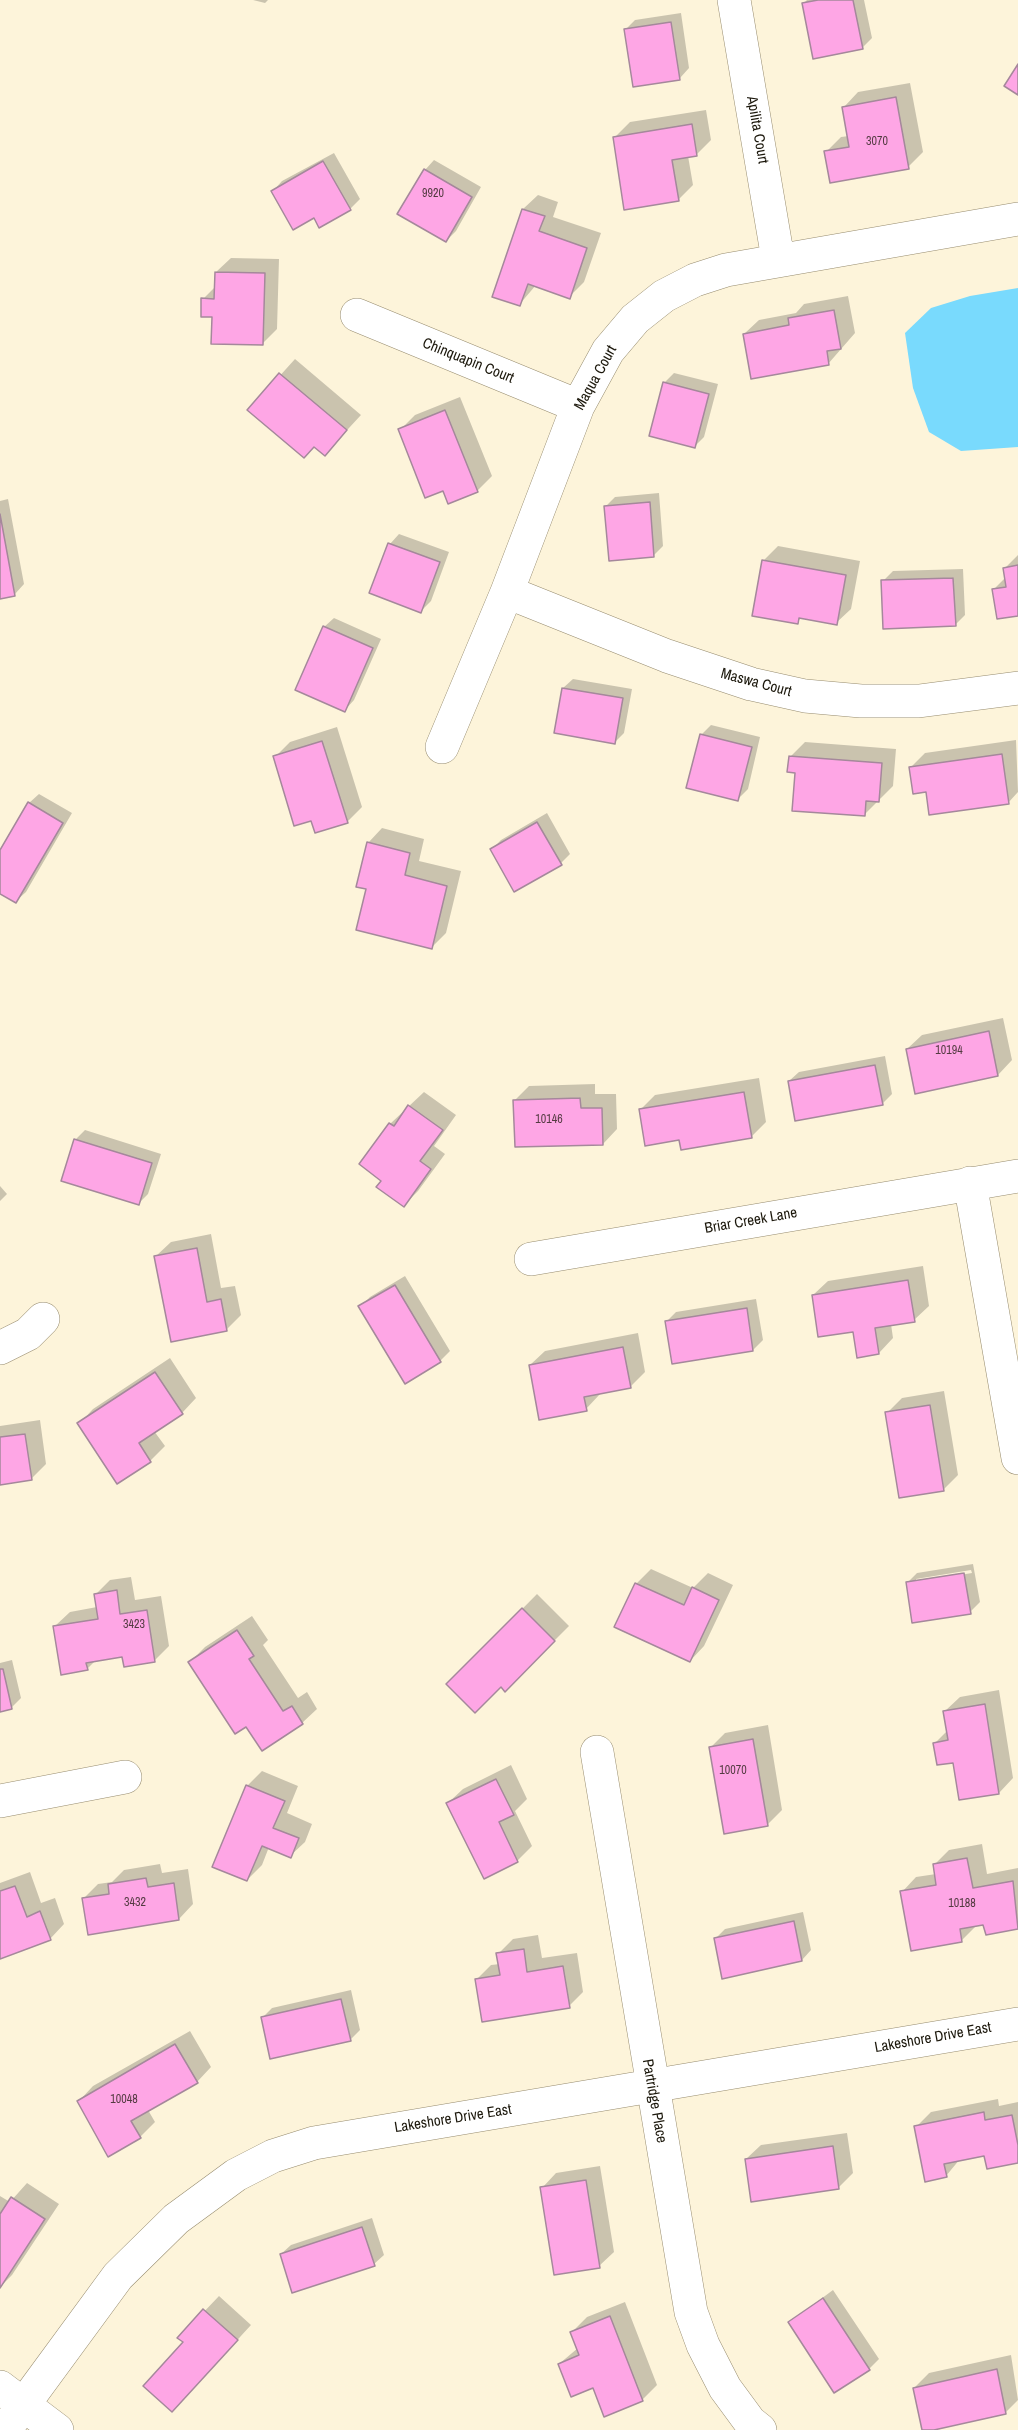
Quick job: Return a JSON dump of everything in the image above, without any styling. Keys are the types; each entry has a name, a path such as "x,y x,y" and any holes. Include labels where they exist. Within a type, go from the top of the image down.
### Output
{"street":[{"name":"Apilita Court","path":"734,0 778,259"},
{"name":"Maqua Court","path":"442,747 507,592 579,406 608,351 635,319 664,296 694,280 726,270 778,259 1018,219"},
{"name":"Chinquapin Court","path":"357,315 579,406"},
{"name":"Maswa Court","path":"507,592 667,656 751,684 805,696 861,701 919,701 1018,688"},
{"name":"Briar Creek Lane","path":"531,1259 1018,1176"},
{"path":"970,1183 1018,1458"},
{"path":"0,1348 28,1334 43,1319"},
{"name":"Partridge Place","path":"597,1752 651,2086 691,2312 703,2345 725,2388 750,2422 760,2430"},
{"path":"0,1801 125,1778"},
{"name":"Lakeshore Drive East","path":"5,2430 12,2396 117,2276 176,2219 236,2175 273,2156 314,2142 1018,2024"},
{"path":"12,2396 57,2430"}],"water":[{"path":"1018,288 1018,447 961,451 929,432 913,388 905,333 931,308 970,296"}],"building":[{"path":"818,0 853,0 863,49 813,59 802,3"},
{"path":"671,22 680,80 633,87 624,29"},
{"path":"1018,64 1018,95 1004,86"},
{"path":"896,97 909,169 830,183 824,151 849,147 842,107"},
{"path":"692,124 697,156 672,160 679,201 624,210 613,137"},
{"path":"323,161 351,210 319,228 314,218 293,230 271,191"},
{"path":"424,169 472,197 446,242 397,214"},
{"path":"522,209 545,216 539,231 587,248 570,299 528,284 520,306 492,297"},
{"path":"215,272 265,273 263,345 211,344 212,317 201,317 201,298 214,299"},
{"path":"834,310 841,349 827,351 829,365 751,379 743,334 789,325 788,318"},
{"path":"279,373 347,430 325,456 314,447 304,458 247,410"},
{"path":"663,382 709,394 695,448 649,436"},
{"path":"445,410 478,492 448,504 443,491 425,498 398,429"},
{"path":"650,502 654,557 609,561 604,506"},
{"path":"0,514 15,596 0,599"},
{"path":"388,543 440,562 421,613 369,593"},
{"path":"762,560 846,575 837,625 799,618 798,624 752,616"},
{"path":"1018,565 1018,616 997,619 992,589 1006,587 1003,568"},
{"path":"953,578 956,626 883,629 881,580"},
{"path":"323,626 373,648 345,712 295,690"},
{"path":"562,688 623,698 615,744 554,733"},
{"path":"700,734 752,747 738,801 686,788"},
{"path":"322,741 348,823 315,833 311,821 294,826 273,756"},
{"path":"1002,754 1009,804 929,815 926,792 913,794 909,767"},
{"path":"789,756 882,763 879,802 866,801 865,816 792,811 795,773 787,772"},
{"path":"28,802 63,823 16,903 0,894 0,850"},
{"path":"537,822 562,865 514,892 490,849"},
{"path":"367,842 410,853 405,875 447,886 432,949 356,930 366,889 356,887"},
{"path":"989,1031 998,1076 915,1094 906,1049"},
{"path":"875,1065 883,1105 795,1121 788,1081"},
{"path":"744,1092 752,1138 681,1150 679,1140 645,1146 639,1109"},
{"path":"580,1098 581,1108 602,1108 603,1145 515,1147 513,1100"},
{"path":"408,1105 443,1130 420,1161 431,1169 404,1207 376,1187 381,1181 359,1164 389,1123 394,1126"},
{"path":"74,1139 152,1163 139,1205 61,1181"},
{"path":"197,1248 207,1302 221,1299 227,1331 171,1342 154,1256"},
{"path":"908,1280 915,1322 875,1328 879,1354 857,1358 853,1332 818,1337 812,1295"},
{"path":"395,1285 441,1362 405,1384 358,1306"},
{"path":"747,1308 753,1351 672,1364 665,1321"},
{"path":"623,1347 631,1388 584,1397 587,1411 539,1420 529,1365"},
{"path":"155,1372 183,1414 139,1443 151,1462 117,1484 77,1423"},
{"path":"930,1405 944,1491 899,1498 885,1412"},
{"path":"25,1434 32,1480 0,1485 0,1437"},
{"path":"964,1573 971,1614 912,1623 906,1582"},
{"path":"635,1583 684,1605 692,1587 719,1600 690,1662 614,1627"},
{"path":"117,1590 120,1614 147,1610 155,1662 124,1667 122,1657 86,1663 88,1670 61,1675 53,1626 98,1619 94,1594"},
{"path":"522,1608 555,1641 505,1692 501,1687 475,1713 446,1684"},
{"path":"237,1630 254,1656 249,1659 283,1711 292,1706 303,1724 262,1751 246,1727 235,1734 188,1662"},
{"path":"0,1669 3,1669 12,1709 0,1712"},
{"path":"985,1704 999,1794 959,1800 953,1763 937,1765 933,1743 948,1740 943,1711"},
{"path":"753,1739 768,1826 724,1834 709,1747"},
{"path":"496,1779 514,1815 499,1822 518,1862 484,1879 446,1803"},
{"path":"246,1785 285,1801 273,1828 299,1838 291,1858 262,1846 247,1881 212,1867"},
{"path":"967,1858 973,1888 1013,1881 1018,1929 986,1935 983,1925 960,1929 962,1942 911,1951 900,1891 936,1885 933,1864"},
{"path":"146,1878 148,1887 174,1883 179,1920 88,1935 82,1898 109,1894 108,1884"},
{"path":"15,1886 27,1917 40,1911 51,1940 0,1959 0,1891"},
{"path":"794,1921 802,1961 722,1979 714,1938"},
{"path":"524,1949 527,1972 563,1966 570,2008 482,2022 475,1979 500,1975 496,1953"},
{"path":"341,1999 351,2041 270,2059 261,2017"},
{"path":"175,2044 198,2083 131,2121 141,2138 108,2157 77,2101"},
{"path":"984,2112 985,2120 1012,2115 1018,2145 1018,2163 987,2169 984,2156 944,2164 947,2177 925,2182 914,2126"},
{"path":"833,2146 839,2189 751,2202 745,2159"},
{"path":"586,2180 600,2268 554,2275 540,2187"},
{"path":"11,2197 45,2219 0,2288 0,2214"},
{"path":"362,2227 375,2266 292,2293 280,2254"},
{"path":"823,2298 870,2370 834,2393 788,2322"},
{"path":"203,2309 238,2340 172,2412 143,2386 183,2342 177,2338"},
{"path":"610,2316 643,2401 604,2417 593,2388 571,2397 558,2364 579,2355 570,2332"},
{"path":"997,2369 1006,2414 934,2430 922,2430 913,2388"}]}
